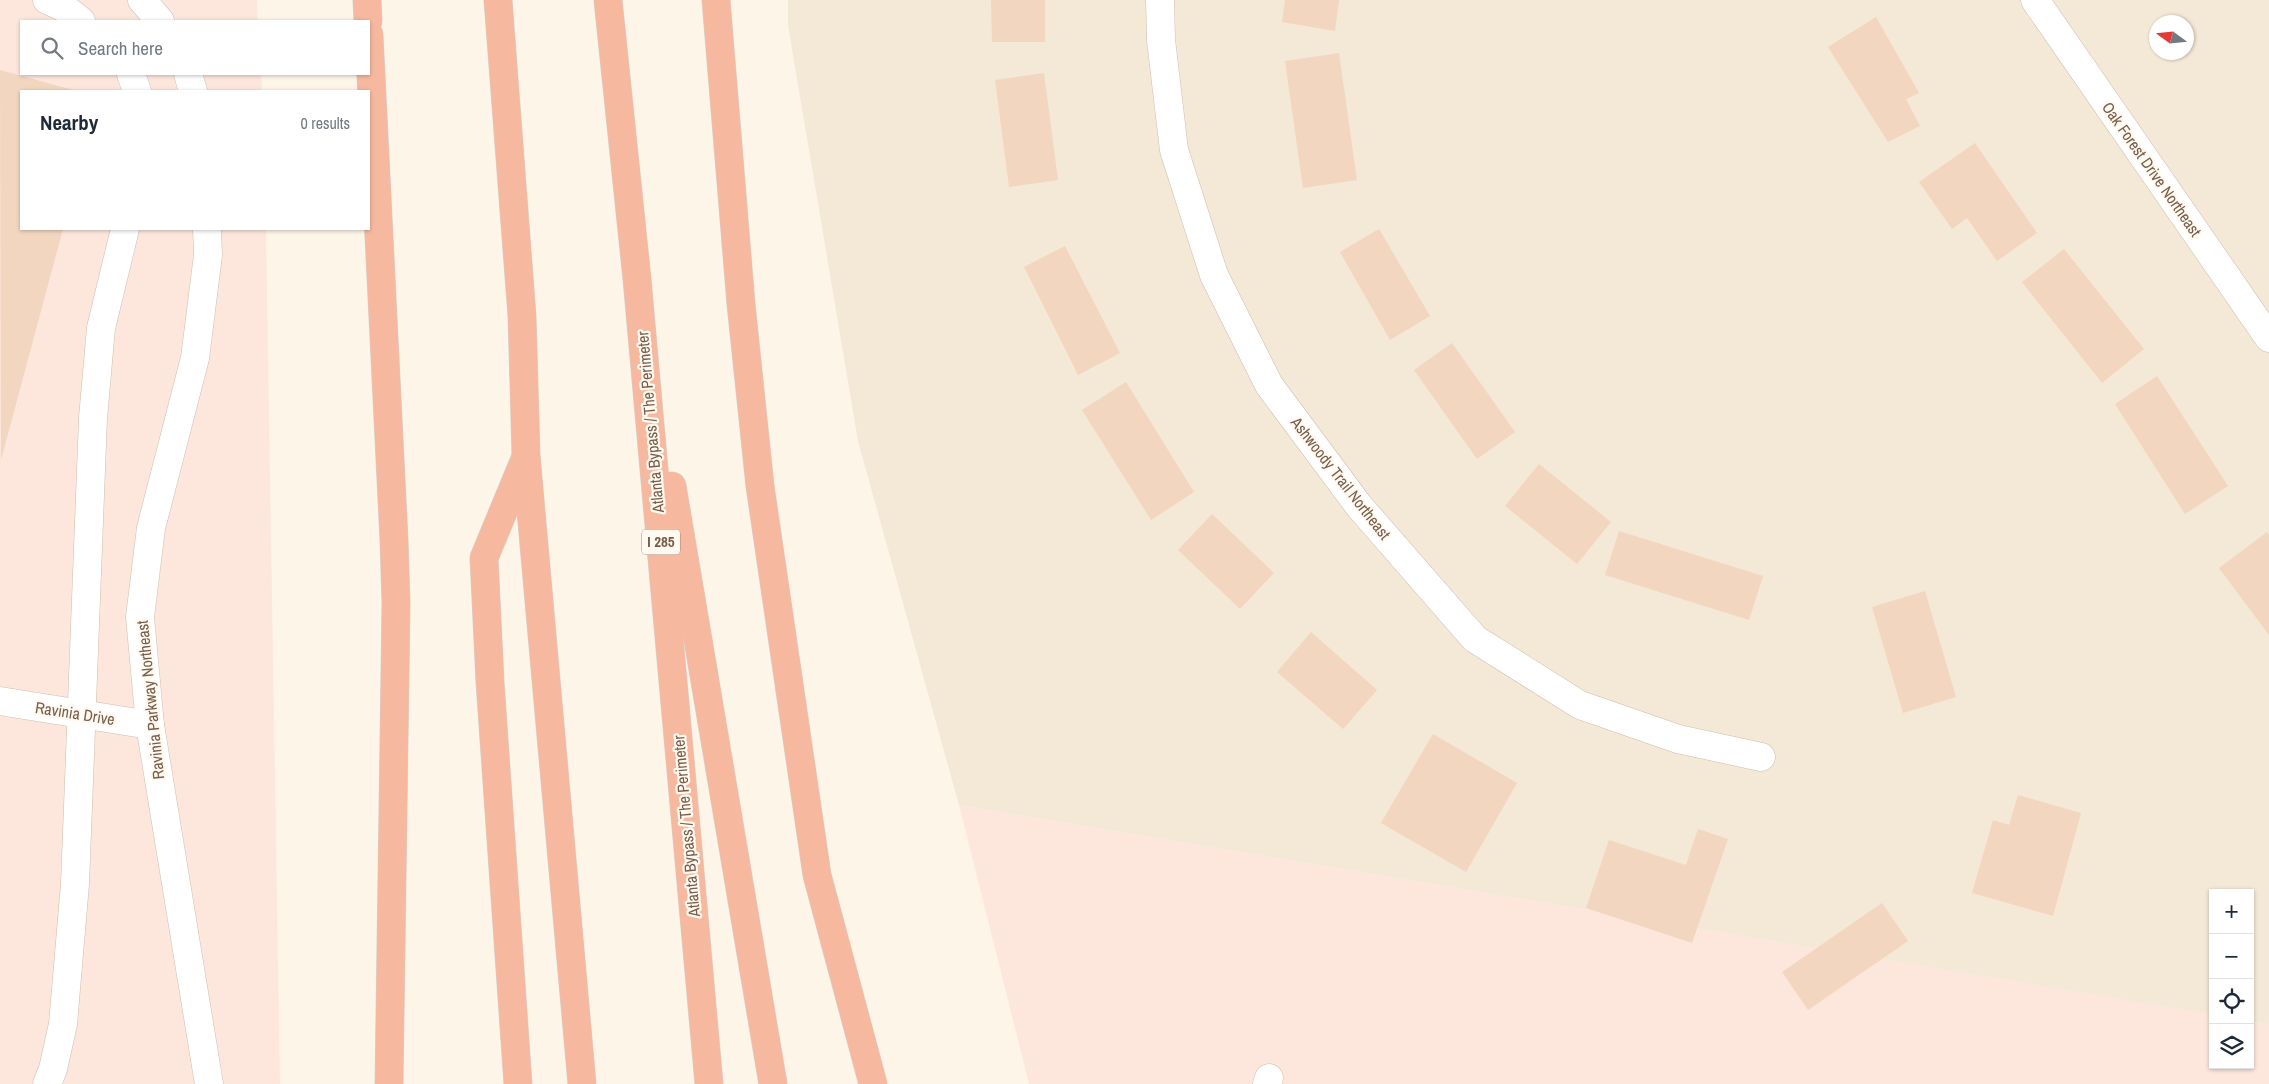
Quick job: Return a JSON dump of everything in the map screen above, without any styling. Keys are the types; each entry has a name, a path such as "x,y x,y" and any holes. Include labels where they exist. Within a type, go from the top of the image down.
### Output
{"highway":[{"path":"367,0 368,20"},
{"path":"498,0 522,316 526,455 582,1084"},
{"name":"Atlanta Bypass / The Perimeter","path":"608,0 637,278 709,1084"},
{"path":"716,0 741,304 760,486 817,876 874,1084"},
{"path":"370,55 395,567 395,711 388,1084"},
{"path":"637,278 773,1084"},
{"path":"518,1084 490,682 484,558 526,455"}],"street":[{"path":"47,0 63,7 79,20"},
{"path":"142,0 159,20"},
{"name":"Ashwoody Trail Northeast","path":"1160,0 1161,40 1174,150 1214,275 1269,385 1359,506 1475,639 1531,674 1588,708 1678,739 1761,757"},
{"name":"Oak Forest Drive Northeast","path":"2035,0 2269,338"},
{"path":"131,75 136,90"},
{"path":"188,75 193,90"},
{"path":"46,1084 53,1069 62,1024 75,884 93,418 100,337 125,230"},
{"name":"Ravinia Parkway Northeast","path":"207,230 208,255 195,358 151,528 140,617 150,725 209,1084"},
{"name":"Ravinia Drive","path":"0,701 150,725"}],"shaded area":[{"path":"0,0 257,0 258,20 20,20 20,75 261,75 262,90 20,90 20,230 266,230 280,1084 0,1084"},
{"path":"788,0 2269,0 2269,1024 2254,1022 2254,889 2209,889 2209,1014 959,805 858,441 788,25"},
{"path":"959,805 2209,1014 2209,1069 2254,1069 2254,1022 2269,1024 2269,1084 1029,1084"}],"building":[{"path":"991,0 1045,0 1045,42 992,42"},
{"path":"1285,0 1339,0 1335,31 1282,22"},
{"path":"1876,17 1919,93 1906,99 1920,126 1888,142 1828,47"},
{"path":"1339,53 1357,180 1303,188 1285,61"},
{"path":"0,70 73,90 20,90 20,230 63,230 1,460"},
{"path":"1044,73 1058,180 1009,187 995,80"},
{"path":"1975,143 2037,233 1997,261 1967,218 1952,229 1919,182"},
{"path":"1379,229 1430,316 1390,340 1340,252"},
{"path":"1065,246 1120,353 1078,375 1024,267"},
{"path":"2064,249 2144,349 2102,383 2022,282"},
{"path":"1452,343 1515,432 1477,459 1414,370"},
{"path":"2157,376 2228,486 2185,514 2115,404"},
{"path":"1126,382 1194,492 1151,520 1082,410"},
{"path":"1539,464 1611,522 1577,564 1505,506"},
{"path":"1212,514 1274,573 1240,609 1178,550"},
{"path":"1619,531 1763,576 1749,620 1605,575"},
{"path":"2267,532 2269,535 2269,635 2219,568"},
{"path":"1925,591 1956,697 1903,713 1872,607"},
{"path":"1311,632 1377,690 1343,729 1277,672"},
{"path":"1433,734 1517,783 1466,872 1381,823"},
{"path":"2018,795 2081,813 2053,916 1972,893 1993,820 2009,825"},
{"path":"1698,829 1728,839 1692,943 1586,908 1609,840 1686,865"},
{"path":"1882,903 1908,941 1808,1010 1782,972"}]}
